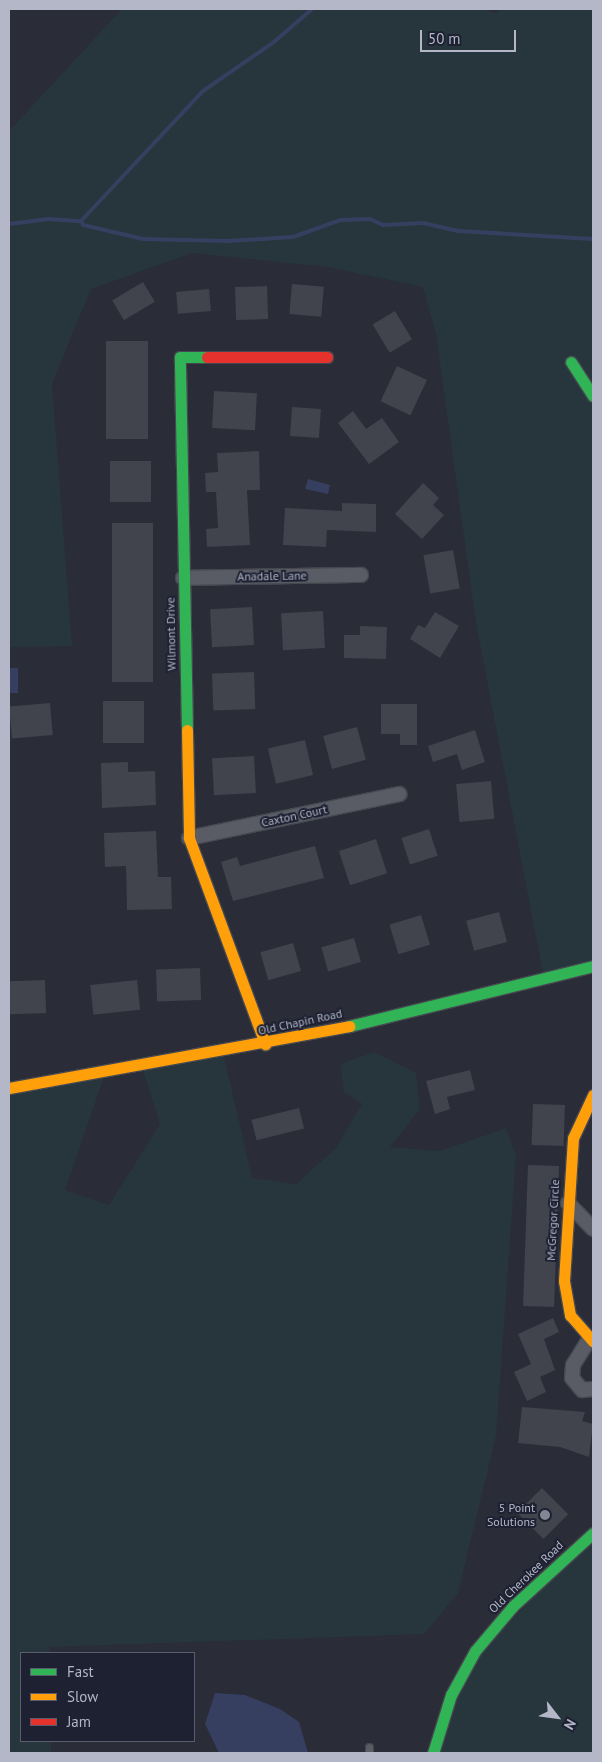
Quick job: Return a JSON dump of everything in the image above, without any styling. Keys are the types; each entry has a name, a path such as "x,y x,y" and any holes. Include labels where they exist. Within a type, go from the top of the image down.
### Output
{"street":[{"name":"Wilmont Drive","path":"265,1044 189,838 180,357 327,357"},
{"path":"571,362 593,396"},
{"name":"Anadale Lane","path":"183,578 361,575"},
{"name":"Caxton Court","path":"189,838 399,794"},
{"name":"Old Chapin Road","path":"9,1088 265,1044 420,1010 593,966"},
{"name":"McGregor Circle","path":"592,1340 570,1315 564,1293 573,1138 593,1095"},
{"path":"568,1204 593,1229"},
{"path":"592,1340 573,1365 572,1378 582,1390 593,1388"},
{"name":"Old Cherokee Road","path":"433,1753 451,1695 475,1651 513,1606 593,1533"}],"shaded area":[{"path":"122,9 482,9 496,13 499,9 593,9 593,966 544,979 476,623 436,334 423,287 328,267 192,253 91,289 52,384 72,646 9,647 9,131"},
{"path":"223,1052 252,1178 296,1184 336,1148 362,1104 344,1092 340,1064 374,1052 416,1073 420,1109 390,1147 440,1151 506,1128 516,1155 496,1436 458,1593 424,1634 49,1647 49,1652 20,1652 20,1742 51,1742 51,1753 9,1753 9,1088 105,1074 65,1190 109,1205 160,1124 142,1067"},
{"path":"593,1533 593,1753 433,1753 462,1673"}],"water":[{"path":"308,479 330,485 328,494 305,489"},
{"path":"9,668 18,668 18,693 9,693"},
{"path":"215,1693 245,1695 280,1709 299,1722 308,1753 219,1753 205,1724"}],"building":[{"path":"143,282 155,302 124,320 112,301"},
{"path":"292,284 324,287 321,317 289,314"},
{"path":"267,286 268,319 236,320 235,287"},
{"path":"209,289 211,311 178,314 176,292"},
{"path":"395,311 412,339 390,353 373,324"},
{"path":"106,341 148,341 148,439 106,439"},
{"path":"397,366 427,380 410,415 381,401"},
{"path":"214,391 257,393 255,430 212,428"},
{"path":"292,407 321,409 319,438 290,436"},
{"path":"353,411 366,429 382,418 399,442 369,464 338,423"},
{"path":"259,451 260,490 247,490 250,545 207,547 206,529 218,528 216,492 206,492 205,473 218,472 217,453"},
{"path":"110,461 151,461 151,502 110,502"},
{"path":"423,483 439,498 433,505 444,515 422,539 395,514"},
{"path":"342,503 376,504 376,532 327,530 326,547 283,545 285,508 342,511"},
{"path":"112,523 153,523 153,682 112,682"},
{"path":"453,550 460,588 430,594 423,555"},
{"path":"252,607 254,645 212,647 210,609"},
{"path":"323,611 325,648 283,650 281,613"},
{"path":"435,612 459,626 440,658 410,639 418,625 425,628"},
{"path":"360,626 387,627 386,659 344,658 344,635 360,635"},
{"path":"254,672 255,709 213,710 212,673"},
{"path":"103,701 144,701 144,743 103,743"},
{"path":"50,703 53,735 12,738 9,707"},
{"path":"381,704 417,704 417,745 400,745 400,734 381,734"},
{"path":"357,727 366,760 332,769 323,736"},
{"path":"475,730 485,762 462,770 457,754 433,762 428,746"},
{"path":"305,740 313,775 276,784 268,749"},
{"path":"254,756 256,793 214,795 212,758"},
{"path":"128,762 128,772 155,771 156,805 102,808 101,763"},
{"path":"491,781 494,819 459,822 456,784"},
{"path":"429,829 438,856 410,865 401,838"},
{"path":"156,831 158,877 171,877 172,909 127,910 126,866 105,867 104,833"},
{"path":"376,839 387,873 350,885 339,851"},
{"path":"315,846 324,878 233,901 221,862 237,857 240,866"},
{"path":"499,912 507,942 474,951 466,921"},
{"path":"421,915 430,945 399,954 389,925"},
{"path":"354,938 361,962 328,971 321,947"},
{"path":"293,943 301,971 268,980 260,952"},
{"path":"200,968 201,1000 157,1002 156,970"},
{"path":"45,980 46,1013 10,1014 9,981"},
{"path":"137,980 140,1010 93,1015 90,985"},
{"path":"470,1070 475,1090 447,1097 450,1109 435,1114 426,1081"},
{"path":"533,1104 565,1105 564,1146 532,1145"},
{"path":"299,1108 304,1128 257,1140 251,1120"},
{"path":"528,1165 559,1166 554,1307 523,1306"},
{"path":"553,1318 559,1332 544,1339 555,1370 540,1377 546,1392 527,1401 514,1372 531,1364 518,1334"},
{"path":"522,1407 585,1412 582,1421 593,1424 589,1457 560,1447 518,1443"},
{"path":"542,1488 568,1514 543,1539 517,1513"}],"waterway":[{"path":"81,221 203,91 274,42 312,9"},
{"path":"9,224 49,219 81,221 83,225 143,239 228,241 293,237 341,220 370,219 383,225 423,223 459,231 593,239"}],"traffic: fast":[{"path":"187,730 180,357 207,357"},
{"path":"571,362 593,396"},
{"path":"349,1026 593,966"},
{"path":"433,1753 451,1695 475,1651 513,1606 593,1533"}],"traffic: slow":[{"path":"187,730 189,838 265,1044"},
{"path":"9,1088 349,1026"},
{"path":"593,1095 573,1138 564,1281 570,1315 593,1341"}],"traffic: jam":[{"path":"207,357 327,357"}],"place":[{"name":"5 Point Solutions","path":"545,1515"}]}
